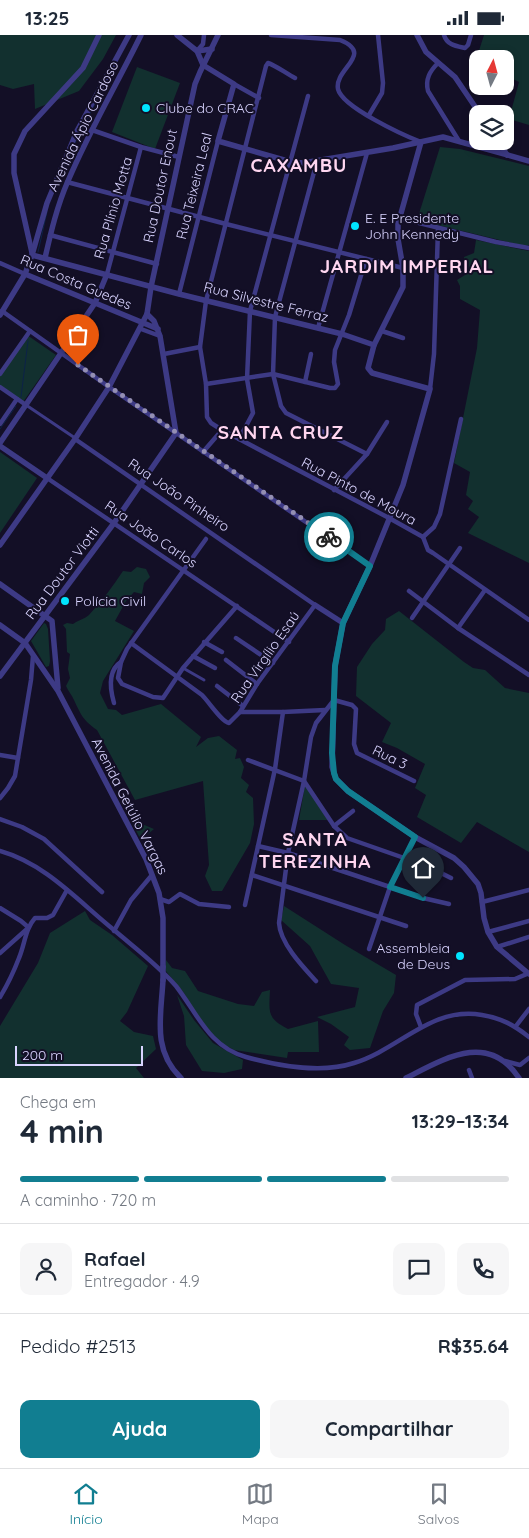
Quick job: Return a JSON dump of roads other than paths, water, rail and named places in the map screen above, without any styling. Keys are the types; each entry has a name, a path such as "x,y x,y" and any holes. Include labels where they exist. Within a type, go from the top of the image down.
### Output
{"street":[{"path":"32,255 14,173 14,154 25,131 83,69 98,35"},
{"name":"Avenida Ápio Cardoso","path":"1,313 25,273 47,203 67,154 86,114 129,35"},
{"name":"Avenida Ápio Cardoso","path":"45,258 50,235 67,182 141,35"},
{"path":"177,35 198,53 208,56"},
{"name":"Rua Doutor Enout","path":"0,545 75,439 109,387 142,326 147,314 151,287 195,84 218,35"},
{"path":"272,35 340,40 350,45 354,56 352,62 340,75 338,89 343,98 348,103 408,137 422,142"},
{"path":"369,115 382,93 384,83 378,35"},
{"path":"417,35 426,52 451,72 474,105"},
{"path":"445,37 450,44 465,48 471,35"},
{"path":"198,53 204,37"},
{"path":"198,53 213,47 204,37"},
{"path":"198,53 203,65 259,98"},
{"name":"Rua Pinto de Moura","path":"295,79 271,63 268,63 264,70 259,98 206,301 200,347 206,385 207,417 210,423 222,430 422,537"},
{"path":"438,63 429,75 428,91 459,141"},
{"name":"Rua Teixeira Leal","path":"179,294 234,84"},
{"path":"239,439 252,413 247,379 250,311 308,97"},
{"path":"92,131 179,157"},
{"path":"218,141 291,162 303,163 367,153 439,137 529,161"},
{"path":"422,142 399,218 398,239 403,268 403,287 374,345 368,370 372,373 430,389"},
{"name":"Rua Plínio Motta","path":"107,274 142,147"},
{"path":"504,150 507,155"},
{"path":"318,328 367,153"},
{"path":"317,161 274,317 273,374 281,406 286,413 367,454"},
{"path":"67,182 403,268"},
{"path":"399,218 438,229 529,248"},
{"path":"438,229 434,353 430,389 410,463 370,566 343,623 335,666 332,767 336,779 348,791 415,837 454,858 464,867 478,884 488,932 497,947 529,974"},
{"path":"50,235 157,264"},
{"name":"Rua Silvestre Ferraz","path":"32,255 151,287 342,334 374,345"},
{"path":"206,385 273,374 330,389 335,388 338,384 334,356 366,259"},
{"name":"Rua Costa Guedes","path":"0,263 96,303 142,326 158,329"},
{"path":"0,445 96,303 107,274"},
{"path":"1,313 30,331 370,566"},
{"path":"147,314 154,321 160,336 176,433"},
{"path":"142,326 160,336"},
{"path":"0,374 30,331"},
{"path":"382,331 403,338"},
{"path":"164,354 200,347"},
{"path":"305,382 311,354"},
{"name":"Rua João Pinheiro","path":"0,387 343,623"},
{"path":"0,424 17,399"},
{"path":"461,419 440,514 434,527 422,537 428,550 529,620"},
{"path":"334,489 367,454 387,422"},
{"path":"203,451 222,430"},
{"name":"Rua Doutor Viotti","path":"0,676 114,523 176,433"},
{"name":"Rua João Carlos","path":"0,445 289,641"},
{"path":"206,539 127,649 121,662 118,678 122,684 162,699 183,667 237,606"},
{"path":"412,617 460,548"},
{"path":"0,584 52,621"},
{"path":"458,628 485,590"},
{"path":"409,591 422,603 529,675"},
{"name":"Rua Virgílio Esaú","path":"177,677 197,690 211,703 225,723 232,722 257,684 316,605"},
{"path":"50,609 58,691"},
{"name":"Avenida Getúlio Vargas","path":"0,625 25,643 58,691 129,825 152,875 160,899 164,937 160,1040 165,1058 181,1078"},
{"path":"236,638 273,663"},
{"path":"204,642 222,652"},
{"path":"131,643 177,677"},
{"path":"0,798 15,776 31,679 33,653"},
{"path":"193,655 214,668"},
{"path":"226,660 257,684"},
{"path":"114,703 110,683 115,667 121,662"},
{"path":"183,667 204,681"},
{"path":"45,672 56,668"},
{"path":"217,686 243,707"},
{"path":"316,981 286,943 279,923 288,853 304,781 311,737 316,723 334,700"},
{"name":"Rua 3","path":"334,700 348,703 356,709 354,744 357,753 414,781"},
{"path":"240,712 325,710"},
{"path":"245,905 275,769 284,712"},
{"path":"0,755 18,758"},
{"path":"248,760 304,781 334,826 341,834 353,841 427,867 451,878"},
{"path":"334,826 353,811"},
{"path":"0,819 28,829 44,839 102,892"},
{"path":"370,949 390,887 415,837"},
{"path":"258,846 288,853 433,901 449,904"},
{"path":"0,851 47,873 142,954 175,986 197,1019 214,1039 222,1046 242,1056 293,1066 330,1068 341,1066 361,1061 384,1051 421,1027 447,1015 464,1013 490,1016 507,1021 529,1037"},
{"path":"114,931 131,900 152,875"},
{"path":"252,875 406,926"},
{"path":"482,902 529,890"},
{"path":"0,953 35,918 47,918 53,915 67,891"},
{"path":"160,899 169,902 180,894 199,904 229,907"},
{"path":"0,908 21,921 27,928"},
{"path":"488,932 529,921"},
{"path":"0,997 20,957 27,928"},
{"path":"497,947 529,937"},
{"path":"421,1027 416,1014 418,1005 457,984 468,980 515,979 529,974"},
{"path":"0,984 6,986"},
{"path":"516,1026 529,1009"},
{"path":"406,1078 464,1052 488,1054 520,1065"},
{"path":"519,1077 520,1065 529,1058"},
{"path":"505,1061 519,1077"},
{"path":"469,1069 472,1078"}],"waterway":[{"path":"75,143 95,104"},
{"path":"38,252 47,212"},
{"path":"21,397 28,341"},
{"path":"0,429 16,406"}],"place":[{"name":"Clube do CRAC","path":"146,108"},
{"name":"E. E Presidente John Kennedy","path":"355,226"},
{"name":"Polícia Civil","path":"65,601"},
{"name":"Assembleia de Deus","path":"460,956"}],"district":[{"name":"CAXAMBU","path":"299,165"},
{"name":"JARDIM IMPERIAL","path":"407,266"},
{"name":"SANTA CRUZ","path":"281,432"},
{"name":"SANTA TEREZINHA","path":"315,850"}]}
